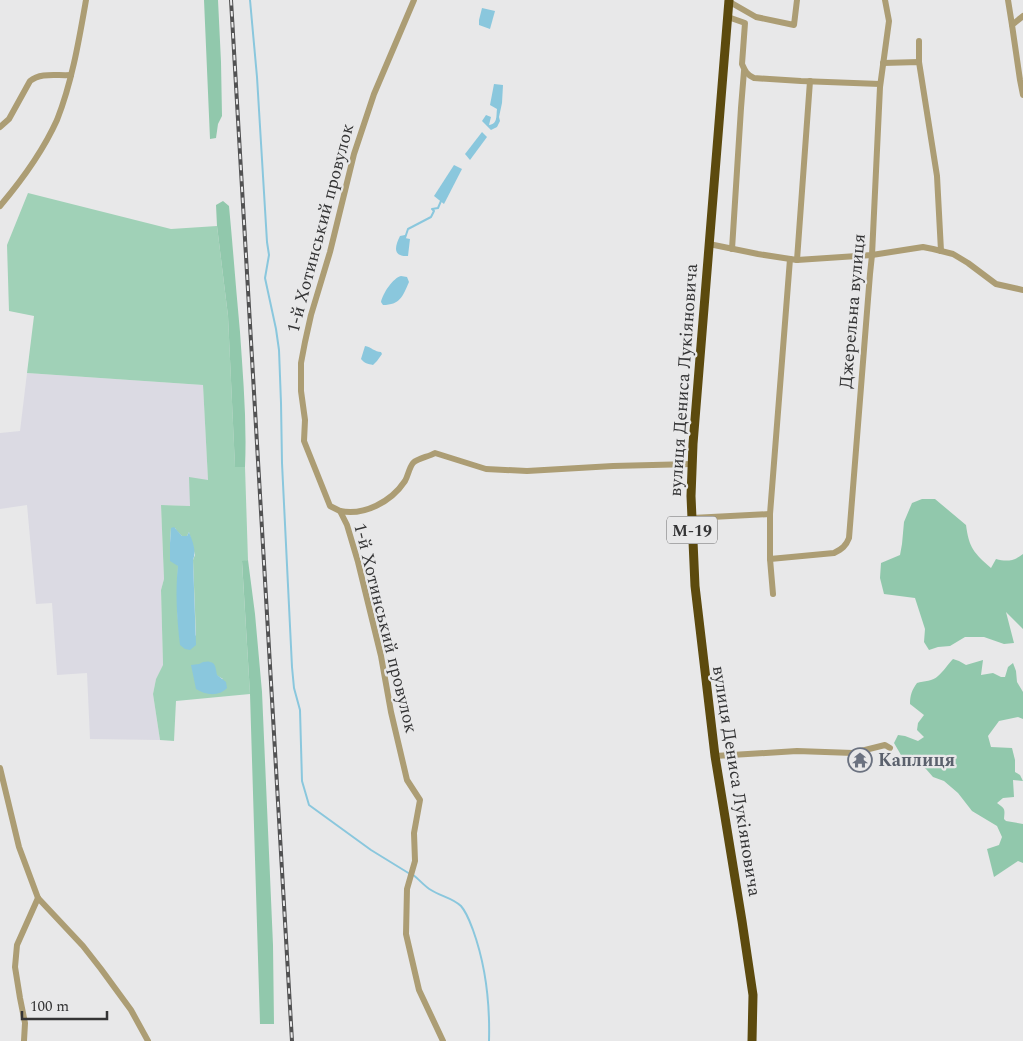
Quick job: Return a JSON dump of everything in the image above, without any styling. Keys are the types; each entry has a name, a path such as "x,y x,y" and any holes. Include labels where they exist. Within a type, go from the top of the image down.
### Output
{"highway":[{"name":"М-19","path":"728,1 728,17"},
{"name":"вулиця Дениса Лукіяновича","path":"728,17 693,434 692,518 695,586 714,756 752,986 752,1041"}],"street":[{"path":"0,206 38,155 57,120 79,43 86,0"},
{"name":"1-й Хотинський провулок","path":"414,0 374,94 354,154 330,252 304,342 301,363 305,420 304,441 330,506 340,511 347,525 381,656 391,712 407,780 420,800 414,833 415,861 407,889 406,934 419,990 442,1041"},
{"path":"728,1 756,18 794,24 797,0"},
{"name":"Джерельна вулиця","path":"770,559 834,553 846,545 849,538 872,255 880,84 889,21 885,0"},
{"path":"1008,0 1023,95"},
{"path":"1012,25 1023,16"},
{"path":"728,17 745,23 742,64 744,71 732,249"},
{"path":"918,41 919,62 937,176 941,251"},
{"path":"883,62 919,62"},
{"path":"744,71 754,78 880,84"},
{"path":"0,127 9,120 30,81 36,76 71,75"},
{"path":"772,594 770,514 810,81"},
{"path":"709,244 794,260 872,255 923,247 953,254 996,284 1023,290"},
{"path":"340,511 349,513 361,511 382,502 404,483 413,463 435,453 486,468 527,471 692,464"},
{"path":"692,518 770,514"},
{"path":"714,756 797,751 853,753 885,745 890,748"},
{"path":"0,768 19,847 38,898 83,946 101,969 131,1010 148,1041"},
{"path":"24,1041 25,1023 15,967 17,945 38,898"}],"shaded area":[{"path":"27,373 203,385 208,480 190,506 161,505 164,579 161,590 163,666 156,679 153,694 160,740 90,739 87,673 57,675 52,603 36,604 27,505 0,509 0,433 20,431"}],"green space":[{"path":"204,0 218,0 221,62 222,116 218,124 216,138 210,139"},
{"path":"28,193 171,229 217,226 228,316 235,466 245,467 248,560 242,562 250,694 176,701 174,741 160,740 153,694 156,679 163,665 161,590 164,579 161,505 190,506 189,477 208,480 203,385 27,373 34,316 9,311 7,245","holes":["171,528 175,528 182,536 187,536 189,532 195,555 193,560 196,636 178,620 178,566 170,543","207,662 210,662 216,675 223,679 196,689"]},
{"path":"223,201 229,206 240,332 245,416 245,467 235,467 228,316 216,205"},
{"path":"922,499 935,499 966,525 973,550 991,568 996,559 1010,560 1023,554 1023,629 1006,612 1014,643 1004,644 984,637 965,637 950,646 929,650 924,642 925,629 915,598 884,594 880,578 881,563 900,555 904,522 912,503"},
{"path":"248,560 262,692 273,945 274,1024 260,1024 250,694 242,561"},
{"path":"953,659 966,665 983,660 981,675 993,673 1001,677 1005,677 1008,667 1013,663 1017,682 1023,692 1023,719 1018,717 999,721 988,736 991,747 1012,748 1015,772 1020,775 1023,781 1013,780 1014,797 1003,798 997,803 1004,809 1004,819 1006,821 1023,824 1023,863 1018,861 994,877 987,849 999,845 1002,837 997,826 972,811 958,793 944,781 933,777 908,755 901,755 894,743 898,735 918,741 924,737 917,730 918,723 924,715 910,704 910,698 917,683 936,678"}],"water":[{"path":"482,8 495,11 490,29 479,25"},
{"path":"494,84 503,85 502,103 500,121 497,127 491,130 482,121 486,115 491,117 489,125 494,123 496,119 497,109 490,105"},
{"path":"482,132 487,137 470,160 465,154"},
{"path":"454,165 462,169 444,204 434,196"},
{"path":"405,235 405,238 410,239 408,256 399,255 396,250 400,236"},
{"path":"401,276 407,277 409,282 403,295 400,299 389,305 383,305 381,302 386,290"},
{"path":"365,346 382,354 373,365 361,359"},
{"path":"174,527 182,536 187,536 189,532 194,549 196,645 190,650 180,645 177,606 178,566 170,561 171,528"},
{"path":"203,662 213,663 217,675 226,682 227,688 224,691 212,694 196,689 191,665"}],"waterway":[{"path":"250,0 269,255 265,278 279,350 282,463 292,667 294,688 300,710 302,781 309,805 371,850 410,874"},
{"path":"405,238 408,229 431,217 434,211 432,209 438,208 441,201"},
{"path":"413,875 426,887 458,903 468,918 484,971 488,999 489,1041"}],"railway":[{"path":"231,0 292,1041"}],"place":[{"name":"Каплиця","path":"860,760"}]}
